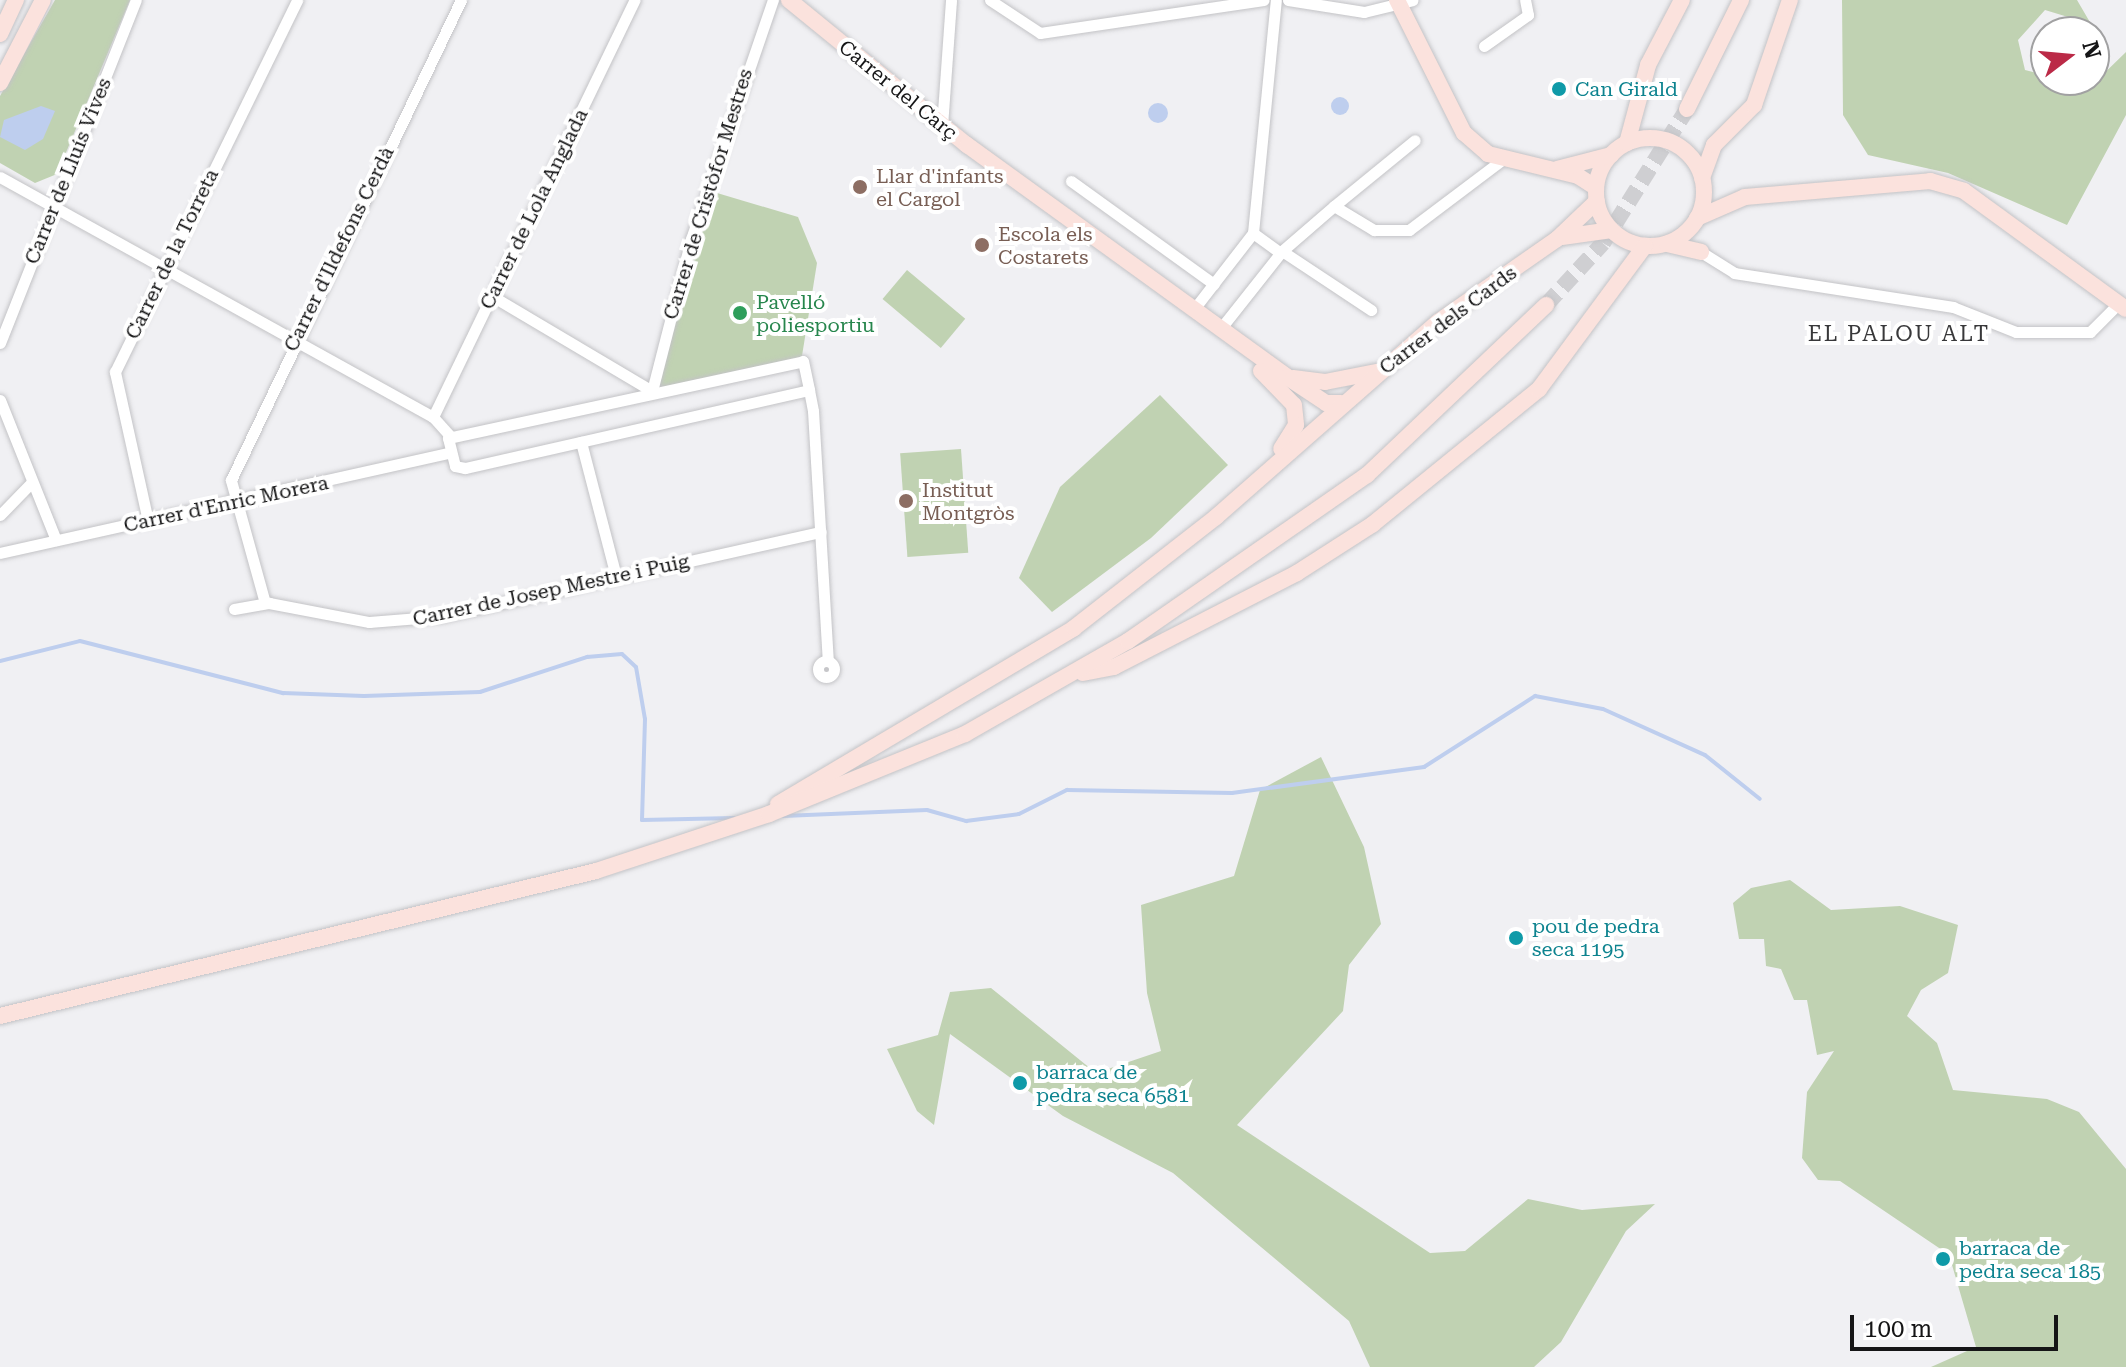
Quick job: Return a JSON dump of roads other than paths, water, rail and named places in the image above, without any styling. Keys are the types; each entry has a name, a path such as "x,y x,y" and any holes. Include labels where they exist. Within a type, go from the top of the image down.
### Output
{"main road":[{"path":"1,28 16,0"},
{"name":"Carrer del Carç","path":"789,0 942,127 1287,377 1326,403 1341,403"},
{"path":"1627,143 1648,65 1682,0"},
{"path":"1687,109 1741,0"},
{"path":"1701,252 1692,225 1714,145 1754,105 1790,0"},
{"path":"1404,3 1449,114 1488,154 1555,169 1596,194 1612,230 1645,246 1667,244 1701,252"},
{"path":"0,83 41,5"},
{"path":"1555,169 1611,155 1627,143 1672,143 1703,183 1745,197"},
{"path":"1596,194 1611,155"},
{"path":"1667,244 1692,225 1745,197 1883,182 1948,185 2122,306"},
{"name":"Carrer dels Cards","path":"768,814 1074,628 1268,468 1378,372 1557,239 1596,194"},
{"name":"Carrer dels Cards","path":"1557,239 1612,230"},
{"path":"1077,673 1114,667 1297,573 1373,524 1539,389 1645,246"},
{"path":"0,1016 546,885 742,824 965,734 1077,673 1367,475 1437,416 1546,305"},
{"name":"Carrer del Carç","path":"1200,313 1294,405 1296,425 1268,468"},
{"name":"Carrer del Carç","path":"1287,377 1325,382 1378,372"}],"street":[{"name":"Carrer de Lluís Vives","path":"0,343 136,0"},
{"name":"Carrer de la Torreta","path":"148,521 115,372 297,0"},
{"name":"Carrer d'Ildefons Cerdà","path":"265,603 240,501 231,480 295,340 461,0"},
{"name":"Carrer de Lola Anglada","path":"433,417 635,0"},
{"name":"Carrer de Cristòfor Mestres","path":"652,391 691,239 773,0"},
{"path":"942,127 951,0"},
{"path":"990,0 1040,33 1264,0"},
{"path":"1200,313 1214,284 1253,233 1276,0"},
{"path":"1288,0 1364,12 1404,3"},
{"path":"1358,0 1364,12"},
{"path":"1484,46 1528,15 1525,0"},
{"path":"1221,328 1282,252 1415,140"},
{"path":"1334,206 1374,230 1409,230 1506,157"},
{"path":"0,177 433,417 449,435 457,469 809,390"},
{"path":"1071,181 1214,284"},
{"path":"1253,233 1371,310"},
{"path":"1701,252 1734,273 1953,307 2016,332 2090,332 2122,306"},
{"path":"492,296 652,391"},
{"path":"449,435 803,361 809,390 821,532 828,661"},
{"path":"0,400 56,540"},
{"path":"581,442 616,576"},
{"name":"Carrer d'Enric Morera","path":"0,553 451,452"},
{"path":"0,515 32,482"},
{"name":"Carrer de Josep Mestre i Puig","path":"234,609 265,603 337,620 397,622 821,532"}],"water":[{"path":"1336,97 1344,97 1349,106 1347,113 1336,115 1331,110 1331,102"},
{"path":"1158,103 1165,106 1168,113 1165,120 1158,123 1151,120 1148,113 1151,106"},
{"path":"41,106 55,111 43,139 25,150 0,137 4,120"}],"waterway":[{"path":"0,661 80,641 283,693 364,696 480,692 587,657 622,654 636,667 645,719 642,820 734,818"},
{"path":"783,816 927,810 966,821 1019,814 1067,790 1232,793 1424,767 1535,696 1603,709 1705,755 1760,799"}],"tunnel":[{"path":"1546,305 1603,243 1687,109"}],"place":[{"name":"Can Girald","path":"1559,89"},
{"name":"Llar d'infants el Cargol","path":"860,187"},
{"name":"Escola els Costarets","path":"982,245"},
{"name":"Pavelló poliesportiu","path":"740,313"},
{"name":"Institut Montgròs","path":"906,501"},
{"name":"pou de pedra seca 1195","path":"1516,938"},
{"name":"barraca de pedra seca 6581","path":"1020,1083"},
{"name":"barraca de pedra seca 185","path":"1943,1259"}],"district":[{"name":"EL PALOU ALT","path":"1899,334"}]}
